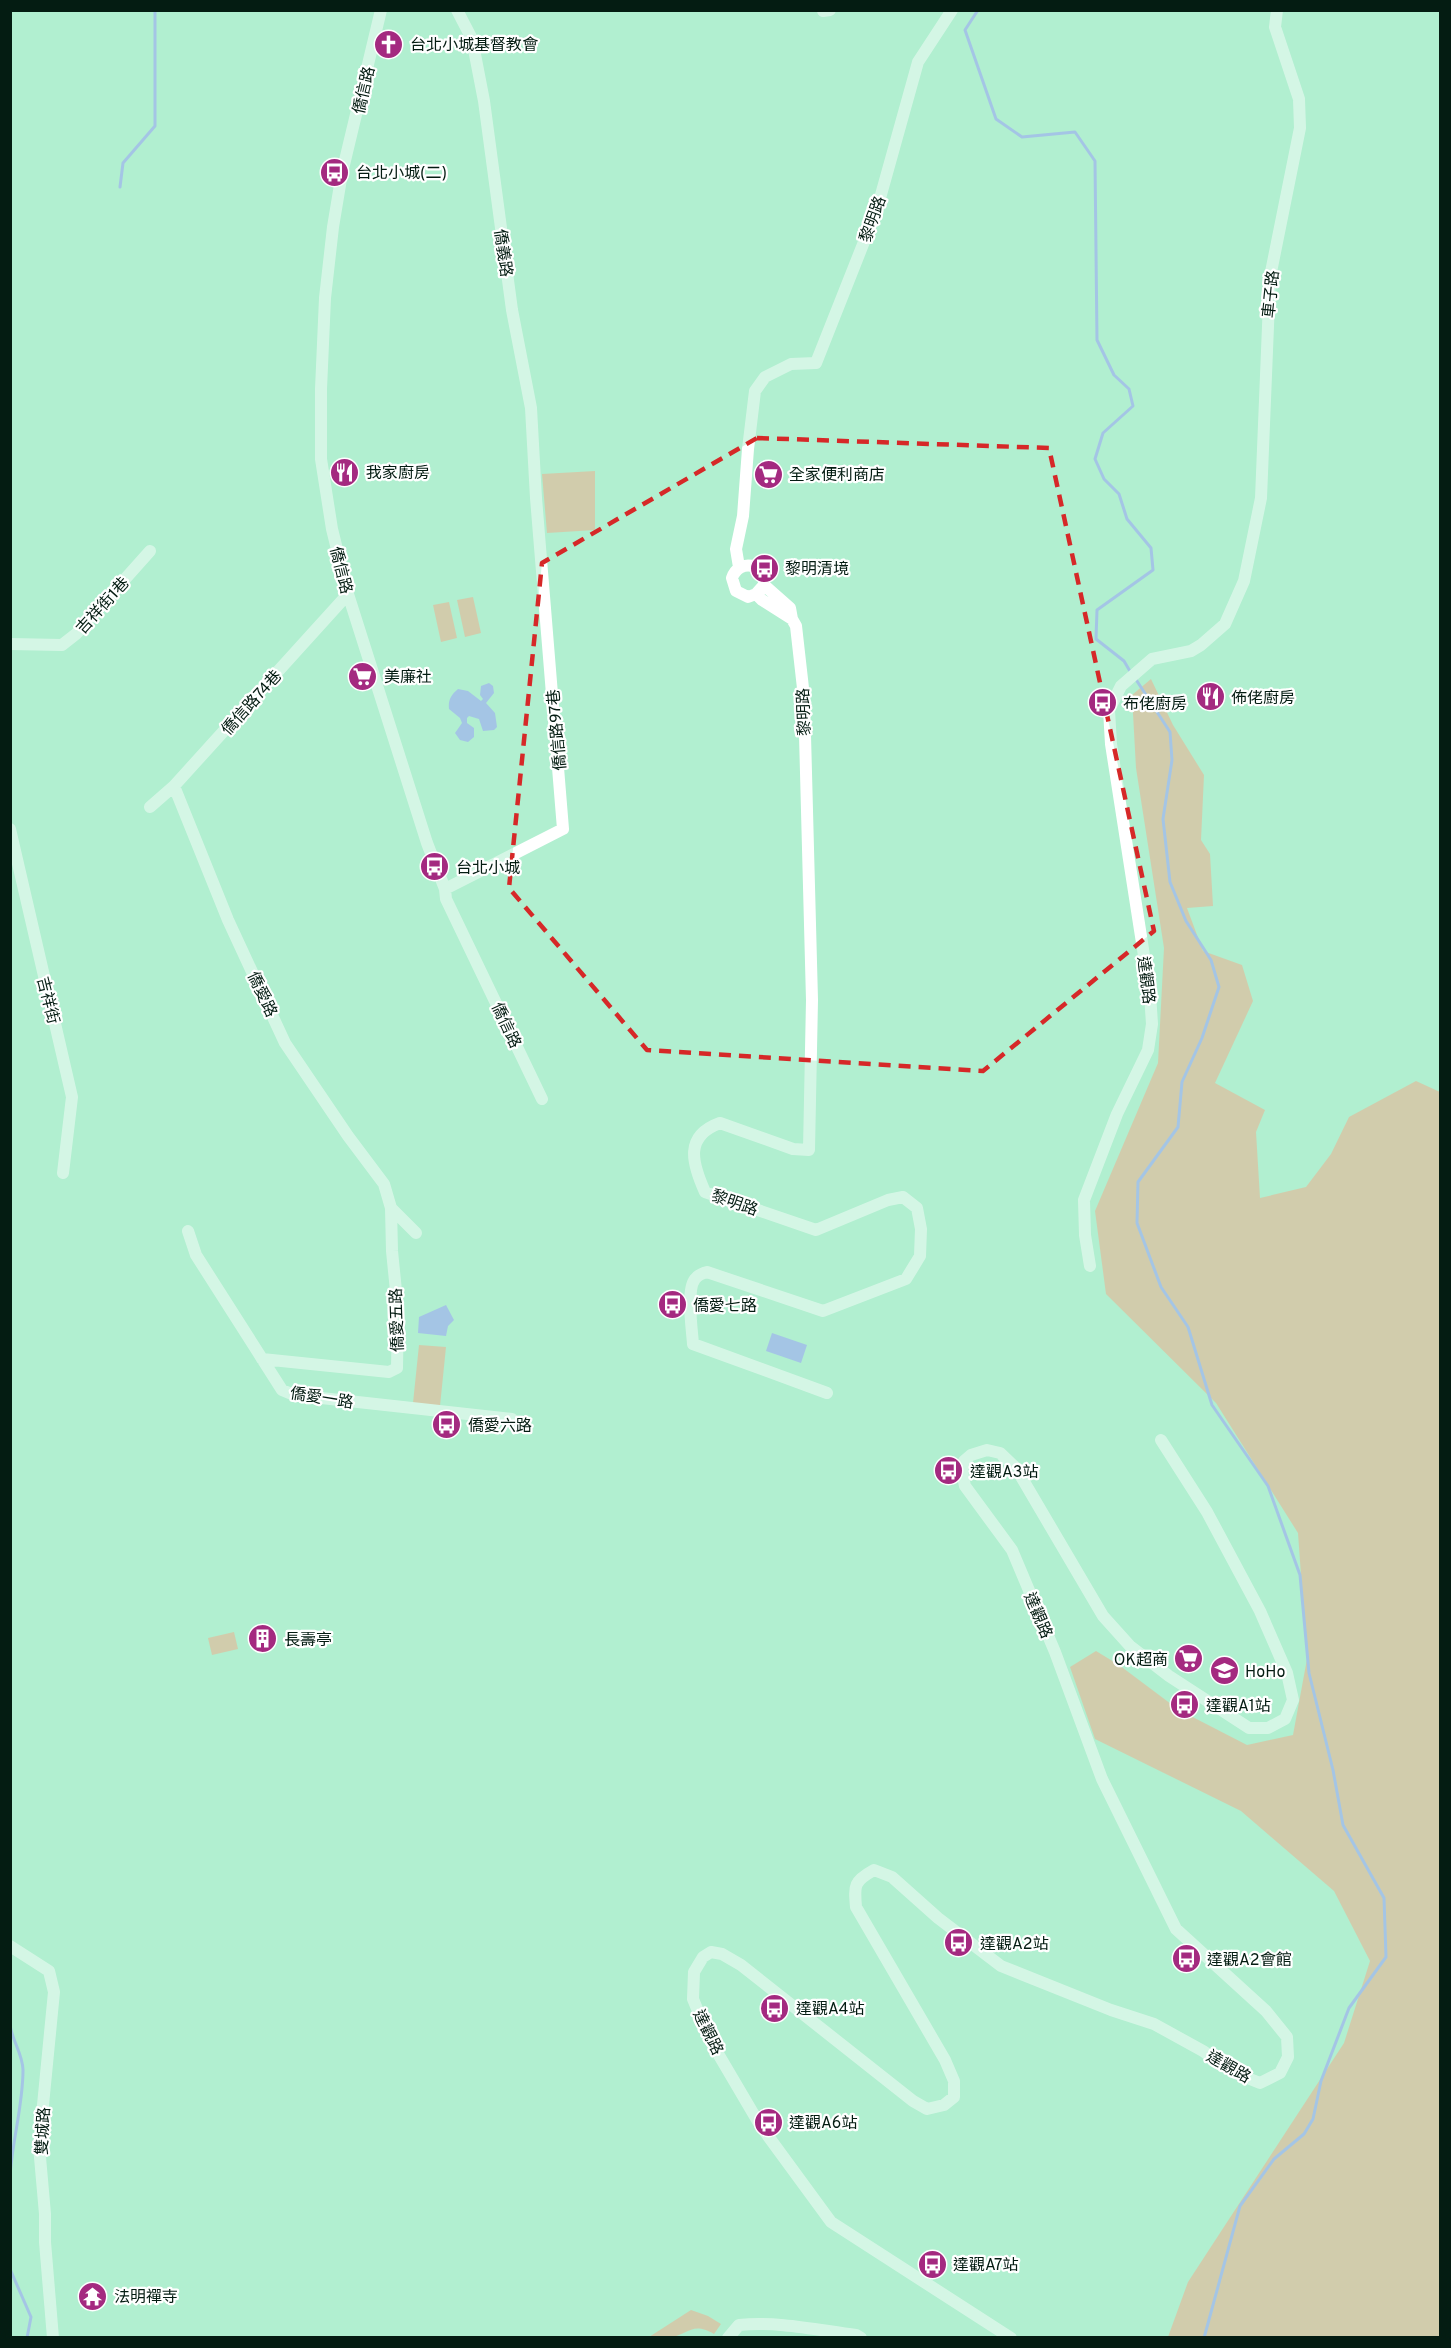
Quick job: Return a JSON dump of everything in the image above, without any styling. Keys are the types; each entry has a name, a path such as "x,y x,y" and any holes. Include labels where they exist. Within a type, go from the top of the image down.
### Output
{"street":[{"name":"僑信路","path":"381,10 342,172 333,227 325,298 321,459 332,530 348,594 427,843 445,890 446,899 542,1099"},
{"name":"僑義路","path":"458,10 472,39 484,100 512,310 531,408 536,498"},
{"name":"黎明路","path":"744,566 739,535 743,516 755,391 765,377 791,364 816,363 877,209 918,62 952,10"},
{"name":"車子路","path":"1120,686 1152,659 1191,651 1201,645 1225,624 1244,581 1261,498 1270,277 1300,128 1299,99 1275,27 1277,10"},
{"name":"僑信路97巷","path":"445,890 564,829 536,498"},
{"name":"吉祥街1巷","path":"10,644 62,645 76,634 150,551"},
{"name":"黎明路","path":"744,566 759,569 764,579 760,590"},
{"name":"黎明路","path":"744,566 732,578 733,587 743,596 760,590"},
{"name":"黎明路","path":"760,590 790,608 796,626 804,697 812,1000 809,1150 793,1149 720,1123 707,1128 698,1139 694,1152 695,1171 705,1192 816,1230 888,1200 903,1197 917,1208 921,1229 920,1256 906,1279 823,1311 707,1272 693,1280 690,1298 693,1344 827,1393"},
{"name":"僑信路74巷","path":"150,807 174,786 348,594"},
{"name":"達觀路","path":"1090,1266 1085,1235 1084,1200 1117,1114 1148,1050 1152,1024 1150,993 1111,744 1109,710 1120,686"},
{"name":"僑愛路","path":"174,786 228,920 285,1043 348,1136 384,1184 391,1208"},
{"name":"吉祥街","path":"10,829 16,878 72,1097 63,1173"},
{"path":"391,1208 416,1233"},
{"name":"僑愛五路","path":"262,1359 389,1372 397,1368 398,1311 392,1251 391,1208"},
{"name":"僑愛一路","path":"188,1231 196,1255 282,1390 294,1395 512,1419"},
{"name":"達觀路","path":"1011,2337 831,2222 760,2125 710,2040 693,2000 694,1972 703,1957 711,1952 722,1954 741,1965 913,2101 927,2109 944,2105 954,2097 954,2081 945,2060 856,1907 855,1889 860,1878 874,1870 892,1877 938,1918 1001,1966 1154,2024 1203,2051 1235,2073 1260,2083 1280,2073 1288,2057 1287,2037 1266,2011 1176,1929 1102,1779 1055,1652 1012,1550 965,1486 962,1472 964,1461 971,1455 987,1450 1000,1453 1016,1468 1103,1616 1130,1646 1169,1676 1240,1723 1249,1728 1268,1728 1285,1719 1293,1700 1287,1673 1260,1611 1207,1512 1161,1440"},
{"name":"雙城路","path":"10,1946 49,1971 54,1992 39,2146 53,2337"},
{"path":"728,2337 739,2325 757,2323 779,2324 861,2337"}],"highlighted area":[{"path":"757,438 1049,448 1154,931 983,1071 647,1050 509,888 542,563"}],"shaded area":[{"path":"595,471 595,530 547,533 542,474"},
{"path":"473,597 481,633 465,637 457,600"},
{"path":"449,602 457,638 441,642 433,605"},
{"path":"1151,679 1173,725 1204,775 1201,840 1210,854 1213,906 1187,908 1203,951 1242,965 1253,1001 1215,1083 1265,1110 1256,1132 1260,1198 1306,1187 1331,1154 1349,1117 1416,1081 1440,1092 1440,2337 1168,2337 1188,2282 1344,2043 1370,1961 1334,1891 1241,1811 1095,1739 1070,1667 1096,1651 1119,1665 1179,1710 1247,1745 1293,1735 1307,1659 1298,1533 1216,1403 1106,1294 1095,1211 1158,1063 1164,948 1136,768 1132,695"},
{"path":"489,683 493,686 494,693 486,703 495,713 497,727 494,730 483,731 479,719 469,716 467,723 474,728 474,737 468,742 460,740 455,733 462,723 460,718 449,709 450,698 458,689 468,691 481,701 483,699 480,695 481,686"},
{"path":"446,1305 454,1320 448,1326 446,1336 418,1333 419,1317"},
{"path":"772,1333 807,1345 801,1363 766,1351"},
{"path":"419,1345 446,1347 440,1406 413,1403"},
{"path":"234,1632 238,1649 212,1655 208,1638"},
{"path":"691,2310 721,2324 714,2334 707,2330 695,2329 669,2338 649,2337"}],"waterway":[{"path":"120,187 123,163 155,126 155,10"},
{"path":"978,10 965,30 996,119 1022,137 1075,132 1095,161 1097,340 1114,375 1129,389 1133,406 1103,433 1095,459 1104,479 1119,494 1127,519 1151,548 1153,570 1097,610 1096,639 1124,661 1131,673"},
{"path":"1135,678 1170,732 1172,760 1163,819 1170,882 1186,921 1211,960 1219,987 1202,1038 1182,1082 1178,1127 1138,1182 1137,1223 1161,1287 1188,1327 1212,1405 1268,1486 1300,1575 1309,1673 1333,1770 1343,1825 1384,1898 1386,1957 1349,2008 1321,2081 1313,2119 1304,2134 1274,2159 1240,2206 1204,2338"},
{"path":"10,2025 23,2070 10,2177"},
{"path":"10,2269 31,2317 27,2338"}],"place":[{"name":"台北小城基督教會","path":"389,44"},
{"name":"台北小城(二)","path":"335,172"},
{"name":"我家廚房","path":"345,472"},
{"name":"全家便利商店","path":"768,474"},
{"name":"黎明清境","path":"764,568"},
{"name":"美廉社","path":"363,676"},
{"name":"佈佬廚房","path":"1210,697"},
{"name":"布佬廚房","path":"1102,703"},
{"name":"台北小城","path":"435,867"},
{"name":"僑愛七路","path":"672,1305"},
{"name":"僑愛六路","path":"447,1425"},
{"name":"達觀A3站","path":"949,1471"},
{"name":"長壽亭","path":"263,1639"},
{"name":"OK超商","path":"1189,1659"},
{"name":"HoHo","path":"1224,1671"},
{"name":"達觀A1站","path":"1185,1705"},
{"name":"達觀A2站","path":"959,1943"},
{"name":"達觀A2會館","path":"1186,1959"},
{"name":"達觀A4站","path":"775,2008"},
{"name":"達觀A6站","path":"768,2122"},
{"name":"達觀A7站","path":"932,2264"},
{"name":"法明禪寺","path":"93,2296"}]}
